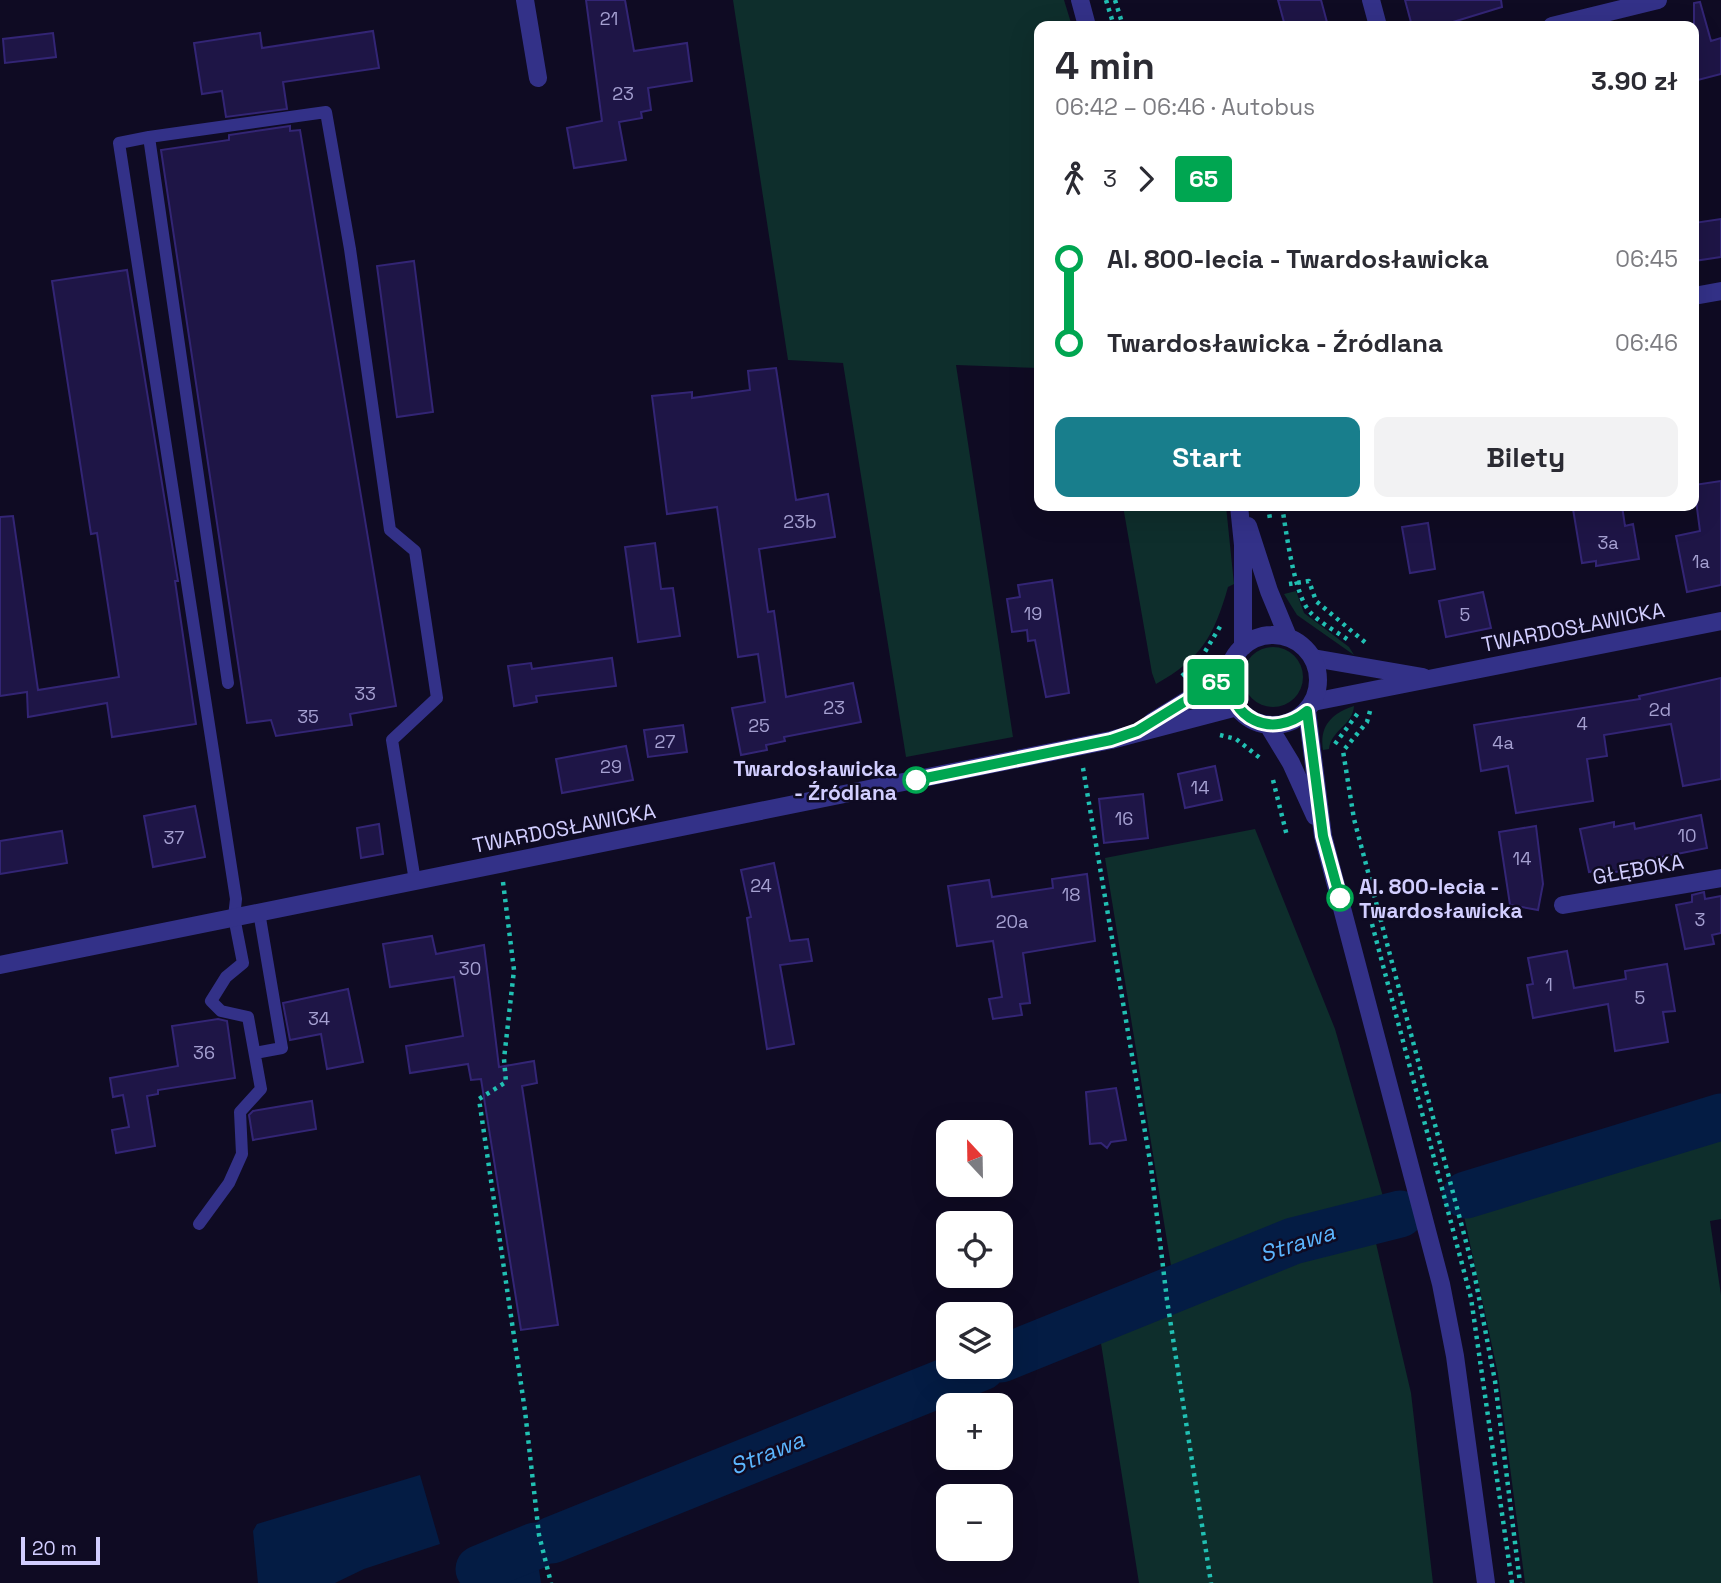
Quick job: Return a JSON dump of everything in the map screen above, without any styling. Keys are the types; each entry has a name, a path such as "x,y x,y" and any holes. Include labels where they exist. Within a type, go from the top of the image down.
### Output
{"street":[{"path":"526,0 538,78"},
{"path":"1080,0 1086,21"},
{"path":"1371,0 1377,21"},
{"path":"1572,21 1658,0"},
{"path":"1699,295 1721,291"},
{"path":"1241,511 1243,647"},
{"path":"1243,511 1269,591 1288,637"},
{"name":"TWARDOSŁAWICKA","path":"1310,707 1434,678 1721,621"},
{"path":"1310,707 1287,723 1268,725 1250,719 1231,697 1228,675 1231,663 1243,647 1267,635 1288,637 1305,647 1313,658 1319,680 1310,707 1323,836"},
{"name":"TWARDOSŁAWICKA","path":"1313,658 1434,678"},
{"name":"TWARDOSŁAWICKA","path":"1137,731 1228,675"},
{"name":"TWARDOSŁAWICKA","path":"0,965 1079,746 1237,707"},
{"path":"1268,725 1291,763 1323,836 1441,1284 1455,1356 1486,1583"},
{"name":"GŁĘBOKA","path":"1563,905 1721,878"}],"lane":[{"path":"199,1224 229,1183 242,1154 240,1112 261,1089 248,1017 221,1011 211,1002 226,977 243,963 234,917 236,899 119,143 326,112 350,249 390,530 415,551 437,698 392,740 415,881"},
{"path":"149,137 228,683"},
{"path":"255,1053 282,1048 259,912"}],"path":[{"path":"1106,0 1112,21"},
{"path":"1115,0 1121,21"},
{"path":"1269,511 1271,524"},
{"path":"1283,511 1298,584 1308,611 1355,646 1365,667"},
{"path":"1285,573 1289,586"},
{"path":"1269,591 1309,581 1315,601 1364,639 1372,653 1365,667"},
{"path":"1175,682 1200,660 1222,623"},
{"path":"1334,754 1338,739 1357,718 1365,694"},
{"path":"1365,694 1367,722 1343,751 1353,819 1474,1272 1495,1381 1520,1583"},
{"path":"1079,746 1151,1167 1167,1300 1211,1583"},
{"path":"1272,777 1287,836"},
{"path":"500,864 514,970 504,1059 506,1082 480,1099 523,1398 539,1535 551,1583"},
{"path":"1371,923 1471,1298 1512,1583"}],"green space":[{"path":"733,0 1064,0 1070,21 1034,21 1034,368 956,365 1013,737 906,757 843,363 788,360"},
{"path":"1124,511 1227,511 1234,584 1228,587 1211,633 1195,655 1156,684"},
{"path":"1296,591 1304,613 1349,647 1354,655 1297,615 1284,594"},
{"path":"1267,647 1279,647 1298,660 1303,677 1301,689 1290,702 1279,707 1267,707 1248,694 1243,683 1243,671 1256,652"},
{"path":"1354,706 1353,713 1334,737 1329,749 1323,750 1325,727 1339,712"},
{"path":"1255,829 1335,1029 1386,1207 1338,1219 1173,1278 1105,858"},
{"path":"1721,1133 1721,1219 1710,1221 1721,1295 1721,1583 1525,1583 1498,1374 1463,1211 1479,1209"},
{"path":"1375,1239 1411,1393 1433,1583 1139,1583 1100,1337 1289,1258"}],"water":[{"path":"420,1475 440,1544 364,1569 335,1583 258,1583 253,1531 257,1524"},
{"path":"538,1563 541,1583 487,1583 487,1582"}],"building":[{"path":"586,0 625,0 634,51 687,43 692,81 648,88 651,110 641,112 642,118 619,122 626,160 574,168 567,128 602,121"},
{"path":"1278,0 1321,0 1327,21 1284,21"},
{"path":"1405,0 1501,0 1502,7 1456,21 1411,21"},
{"path":"1700,2 1711,41 1721,38 1721,74 1699,80 1699,21 1694,21 1694,3"},
{"path":"373,31 379,68 283,82 287,109 226,117 222,91 202,94 194,43 260,33 262,48"},
{"path":"53,33 56,57 5,63 3,39"},
{"path":"290,126 290,131 300,130 396,706 350,714 352,725 276,736 271,720 247,723 161,150 229,140 229,135"},
{"path":"1721,219 1721,257 1699,260 1699,222"},
{"path":"414,261 433,412 397,417 377,266"},
{"path":"127,270 178,581 175,581 196,724 112,737 107,703 28,717 27,692 0,696 0,517 13,516 38,690 119,677 97,533 91,534 52,281"},
{"path":"776,368 796,500 828,494 835,537 759,549 768,612 774,611 786,697 853,683 861,722 784,737 785,741 766,745 767,750 741,755 732,708 765,702 758,654 738,657 717,507 667,514 652,396 692,392 692,398 750,390 748,371"},
{"path":"1721,481 1721,585 1687,592 1676,536 1700,531 1697,511 1699,484"},
{"path":"1573,511 1623,511 1625,526 1633,524 1639,559 1596,566 1596,561 1582,563"},
{"path":"1428,523 1435,569 1410,573 1402,527"},
{"path":"655,543 661,589 673,588 680,636 638,642 625,547"},
{"path":"1052,580 1069,693 1046,697 1035,640 1028,641 1027,630 1012,632 1007,599 1020,597 1018,585"},
{"path":"1483,592 1491,628 1446,637 1439,601"},
{"path":"612,658 616,686 536,696 537,702 514,706 508,666 531,663 532,669"},
{"path":"1721,678 1721,779 1683,786 1671,724 1604,735 1607,756 1587,759 1593,801 1516,813 1508,766 1481,771 1474,725 1640,699 1639,696"},
{"path":"683,725 687,752 648,757 644,730"},
{"path":"626,746 633,780 562,793 556,759"},
{"path":"1215,766 1222,800 1185,808 1178,774"},
{"path":"1143,794 1148,838 1104,843 1099,799"},
{"path":"195,806 205,857 153,867 144,816"},
{"path":"1701,815 1707,848 1642,861 1629,866 1630,869 1606,874 1605,869 1589,872 1580,829 1614,822 1614,827 1634,823 1635,829"},
{"path":"379,824 383,854 361,858 357,828"},
{"path":"1536,826 1543,884 1538,910 1510,905 1499,832"},
{"path":"62,831 67,863 0,874 0,841"},
{"path":"774,863 790,941 808,939 812,961 780,965 794,1044 767,1049 747,918 751,917 741,870"},
{"path":"1087,874 1095,941 1023,953 1030,1003 1020,1004 1022,1015 993,1019 989,999 1002,997 993,941 957,946 948,886 989,880 992,897 1053,888 1052,879"},
{"path":"1704,892 1705,899 1721,896 1721,933 1712,935 1714,944 1685,949 1676,905 1692,902 1692,895"},
{"path":"432,936 436,954 484,945 499,1067 534,1061 537,1083 522,1086 558,1325 521,1330 481,1079 471,1080 468,1064 410,1073 406,1046 463,1036 454,977 390,987 383,944"},
{"path":"1567,951 1574,988 1626,979 1625,971 1667,964 1675,1011 1663,1012 1668,1042 1615,1051 1608,1004 1533,1018 1527,985 1533,984 1528,958"},
{"path":"348,989 363,1062 327,1069 321,1034 290,1040 283,1003"},
{"path":"218,1019 227,1021 235,1078 158,1090 158,1094 147,1096 155,1146 116,1153 112,1130 129,1127 123,1095 113,1097 110,1078 178,1066 172,1026"},
{"path":"1116,1088 1126,1140 1111,1142 1107,1148 1101,1143 1090,1144 1086,1092"},
{"path":"312,1101 316,1129 253,1140 249,1115 253,1111"}],"waterway":[{"name":"Strawa","path":"1466,1195 1721,1117"},
{"name":"Strawa","path":"1013,1354 1293,1241 1400,1214"},
{"name":"Strawa","path":"552,1540 952,1379"},
{"name":"Strawa","path":"479,1569 535,1546"}],"bus line":[{"name":"65","path":"916,780 1111,740 1137,731 1228,675 1231,697 1250,719 1278,725 1296,720 1307,711 1323,836 1340,898"}],"place":[{"name":"Twardosławicka - Źródlana","path":"916,780"},
{"name":"Al. 800-lecia - Twardosławicka","path":"1340,898"}]}
